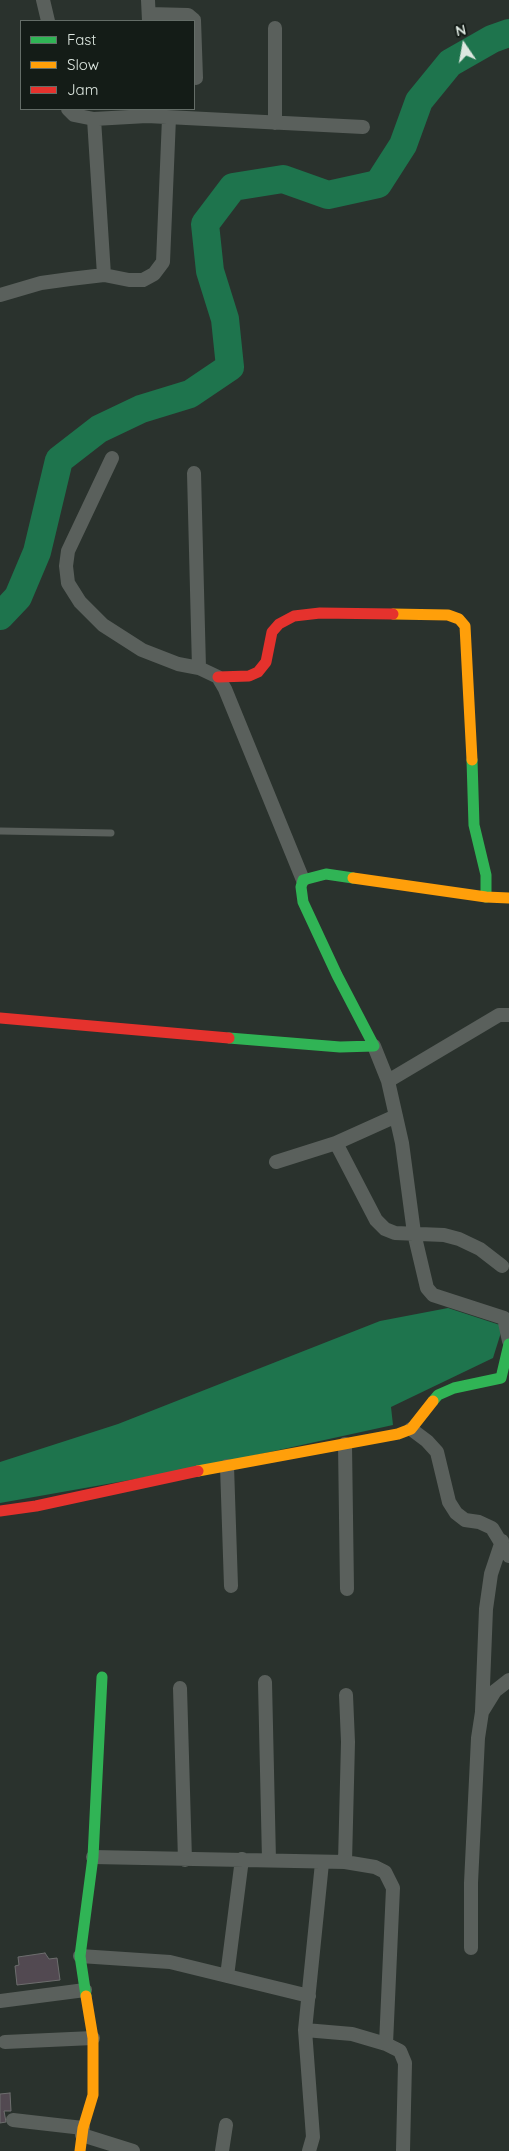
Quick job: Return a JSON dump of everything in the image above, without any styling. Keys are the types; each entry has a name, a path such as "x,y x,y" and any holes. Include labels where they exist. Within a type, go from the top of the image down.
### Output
{"street":[{"path":"43,0 48,20"},
{"path":"148,0 149,18 188,15 194,20"},
{"path":"275,28 275,123"},
{"path":"195,49 196,78"},
{"path":"69,110 74,115 94,119 147,113 169,118 363,127"},
{"path":"0,295 41,283 104,275 129,280 143,280 154,274 163,262 169,118"},
{"path":"94,119 104,275"},
{"path":"112,458 68,551 66,566 68,583 80,602 103,625 142,650 178,664 199,668 218,677 250,676 258,672 266,662 272,632 279,624 294,616 320,613 448,615 459,619 465,626 467,635 474,824 486,875 486,897"},
{"path":"194,473 199,668"},
{"path":"0,1511 398,1434 410,1429 438,1395 454,1388 501,1378 509,1342 504,1318 433,1295 427,1288 414,1233 407,1166 388,1081 374,1046 337,975 303,902 301,887 303,880 225,689 218,677"},
{"path":"303,880 326,874 486,897 509,898"},
{"path":"388,1081 499,1015 509,1015"},
{"path":"0,1018 340,1047 374,1046"},
{"path":"276,1162 336,1143 396,1116"},
{"path":"336,1143 376,1220 385,1229 396,1234 444,1235 459,1239 480,1249 502,1266"},
{"path":"410,1429 427,1441 437,1452 449,1502 456,1513 465,1520 479,1522 492,1528 509,1556"},
{"path":"345,1444 347,1589"},
{"path":"226,1466 231,1586"},
{"path":"471,1948 471,1883 478,1738 482,1712 486,1609 491,1574 502,1542"},
{"path":"80,2151 93,2095 93,2038 80,1956 93,1856 102,1677"},
{"path":"482,1712 495,1691 509,1680"},
{"path":"266,1682 269,1860"},
{"path":"180,1688 185,1860"},
{"path":"346,1695 348,1742 346,1862"},
{"path":"93,1856 185,1860 242,1858 322,1863 346,1862 375,1866 385,1872 392,1888 386,2044"},
{"path":"227,1976 242,1858"},
{"path":"309,2151 313,2137 305,2030 322,1863"},
{"path":"80,1956 170,1962 309,1996"},
{"path":"0,2001 85,1990"},
{"path":"305,2030 352,2034 386,2044 400,2051 405,2063 403,2151"},
{"path":"5,2042 93,2038"},
{"path":"13,2120 83,2132 133,2151"},
{"path":"222,2151 226,2125"}],"lane":[{"path":"0,831 111,833"}],"shaded area":[{"path":"448,1308 503,1326 493,1358 391,1407 393,1425 192,1469 0,1503 0,1462 118,1424 380,1321"}],"building":[{"path":"45,1953 49,1959 57,1958 60,1980 17,1985 15,1966 19,1965 18,1957"},
{"path":"10,2093 11,2111 4,2111 6,2122 0,2123 0,2094"}],"waterway":[{"path":"0,616 18,597 37,552 59,460 99,429 141,409 190,394 230,367 225,319 210,271 205,224 233,187 283,179 328,195 378,184 403,145 419,101 450,63 492,39 509,33"}],"traffic: fast":[{"path":"472,760 474,825 486,875 486,897"},
{"path":"229,1038 340,1047 374,1046 337,975 303,902 301,887 303,880 326,874 353,878"},
{"path":"433,1401 438,1395 454,1388 501,1378 509,1344"},
{"path":"86,1996 80,1956 93,1857 102,1677"}],"traffic: slow":[{"path":"393,614 448,615 459,619 465,626 472,760"},
{"path":"353,878 486,897 509,898"},
{"path":"198,1471 398,1434 411,1429 433,1401"},
{"path":"80,2151 83,2128 93,2095 93,2038 86,1996"}],"traffic: jam":[{"path":"218,677 249,676 258,672 266,662 272,632 279,624 294,616 320,613 393,614"},
{"path":"0,1018 229,1038"},
{"path":"0,1511 36,1506 198,1471"}]}
